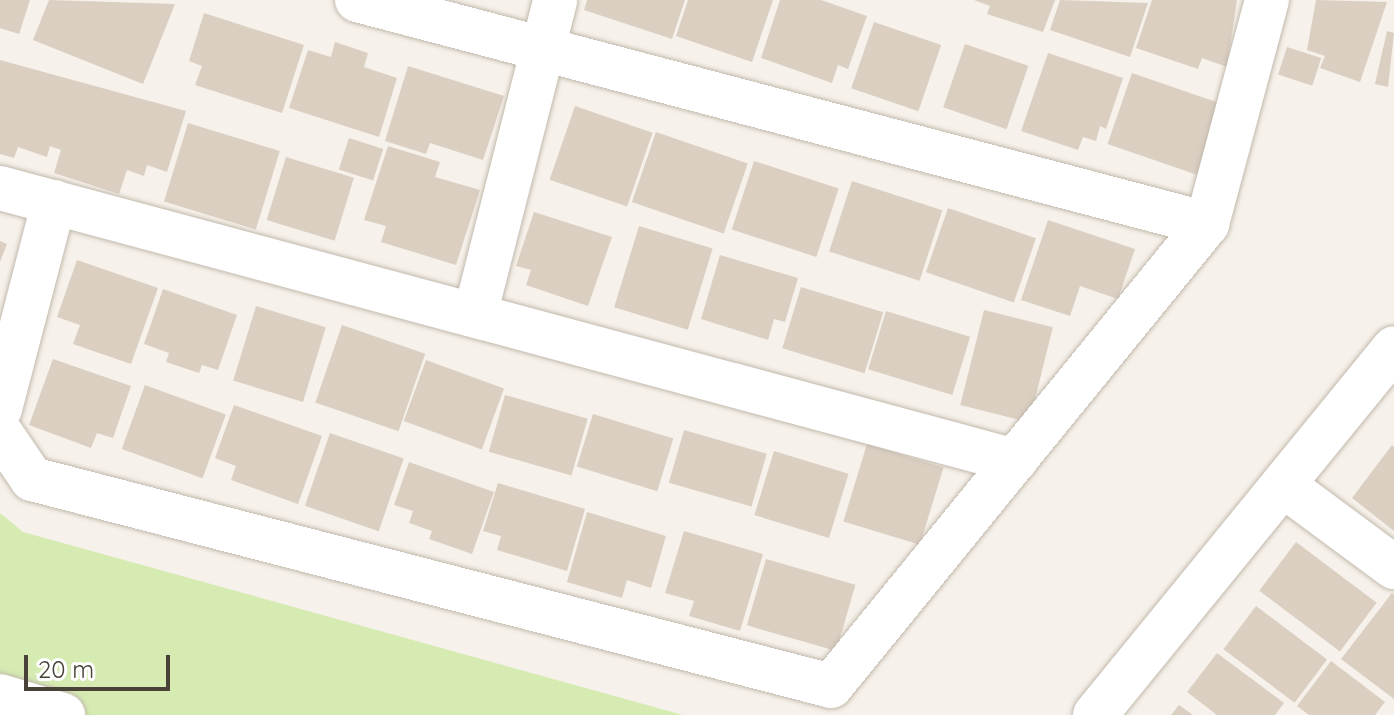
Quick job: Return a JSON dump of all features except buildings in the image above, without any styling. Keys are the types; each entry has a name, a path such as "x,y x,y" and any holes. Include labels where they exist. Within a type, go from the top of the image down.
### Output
{"street":[{"path":"357,0 1207,224"},
{"path":"475,315 555,0"},
{"path":"0,432 32,479 831,686 1207,224 1267,0"},
{"path":"0,188 1015,461"},
{"path":"0,409 54,202"},
{"path":"1095,715 1394,348"},
{"path":"1283,485 1394,567"},
{"path":"0,696 63,715"}],"green space":[{"path":"0,513 23,532 683,715 0,715"}]}
